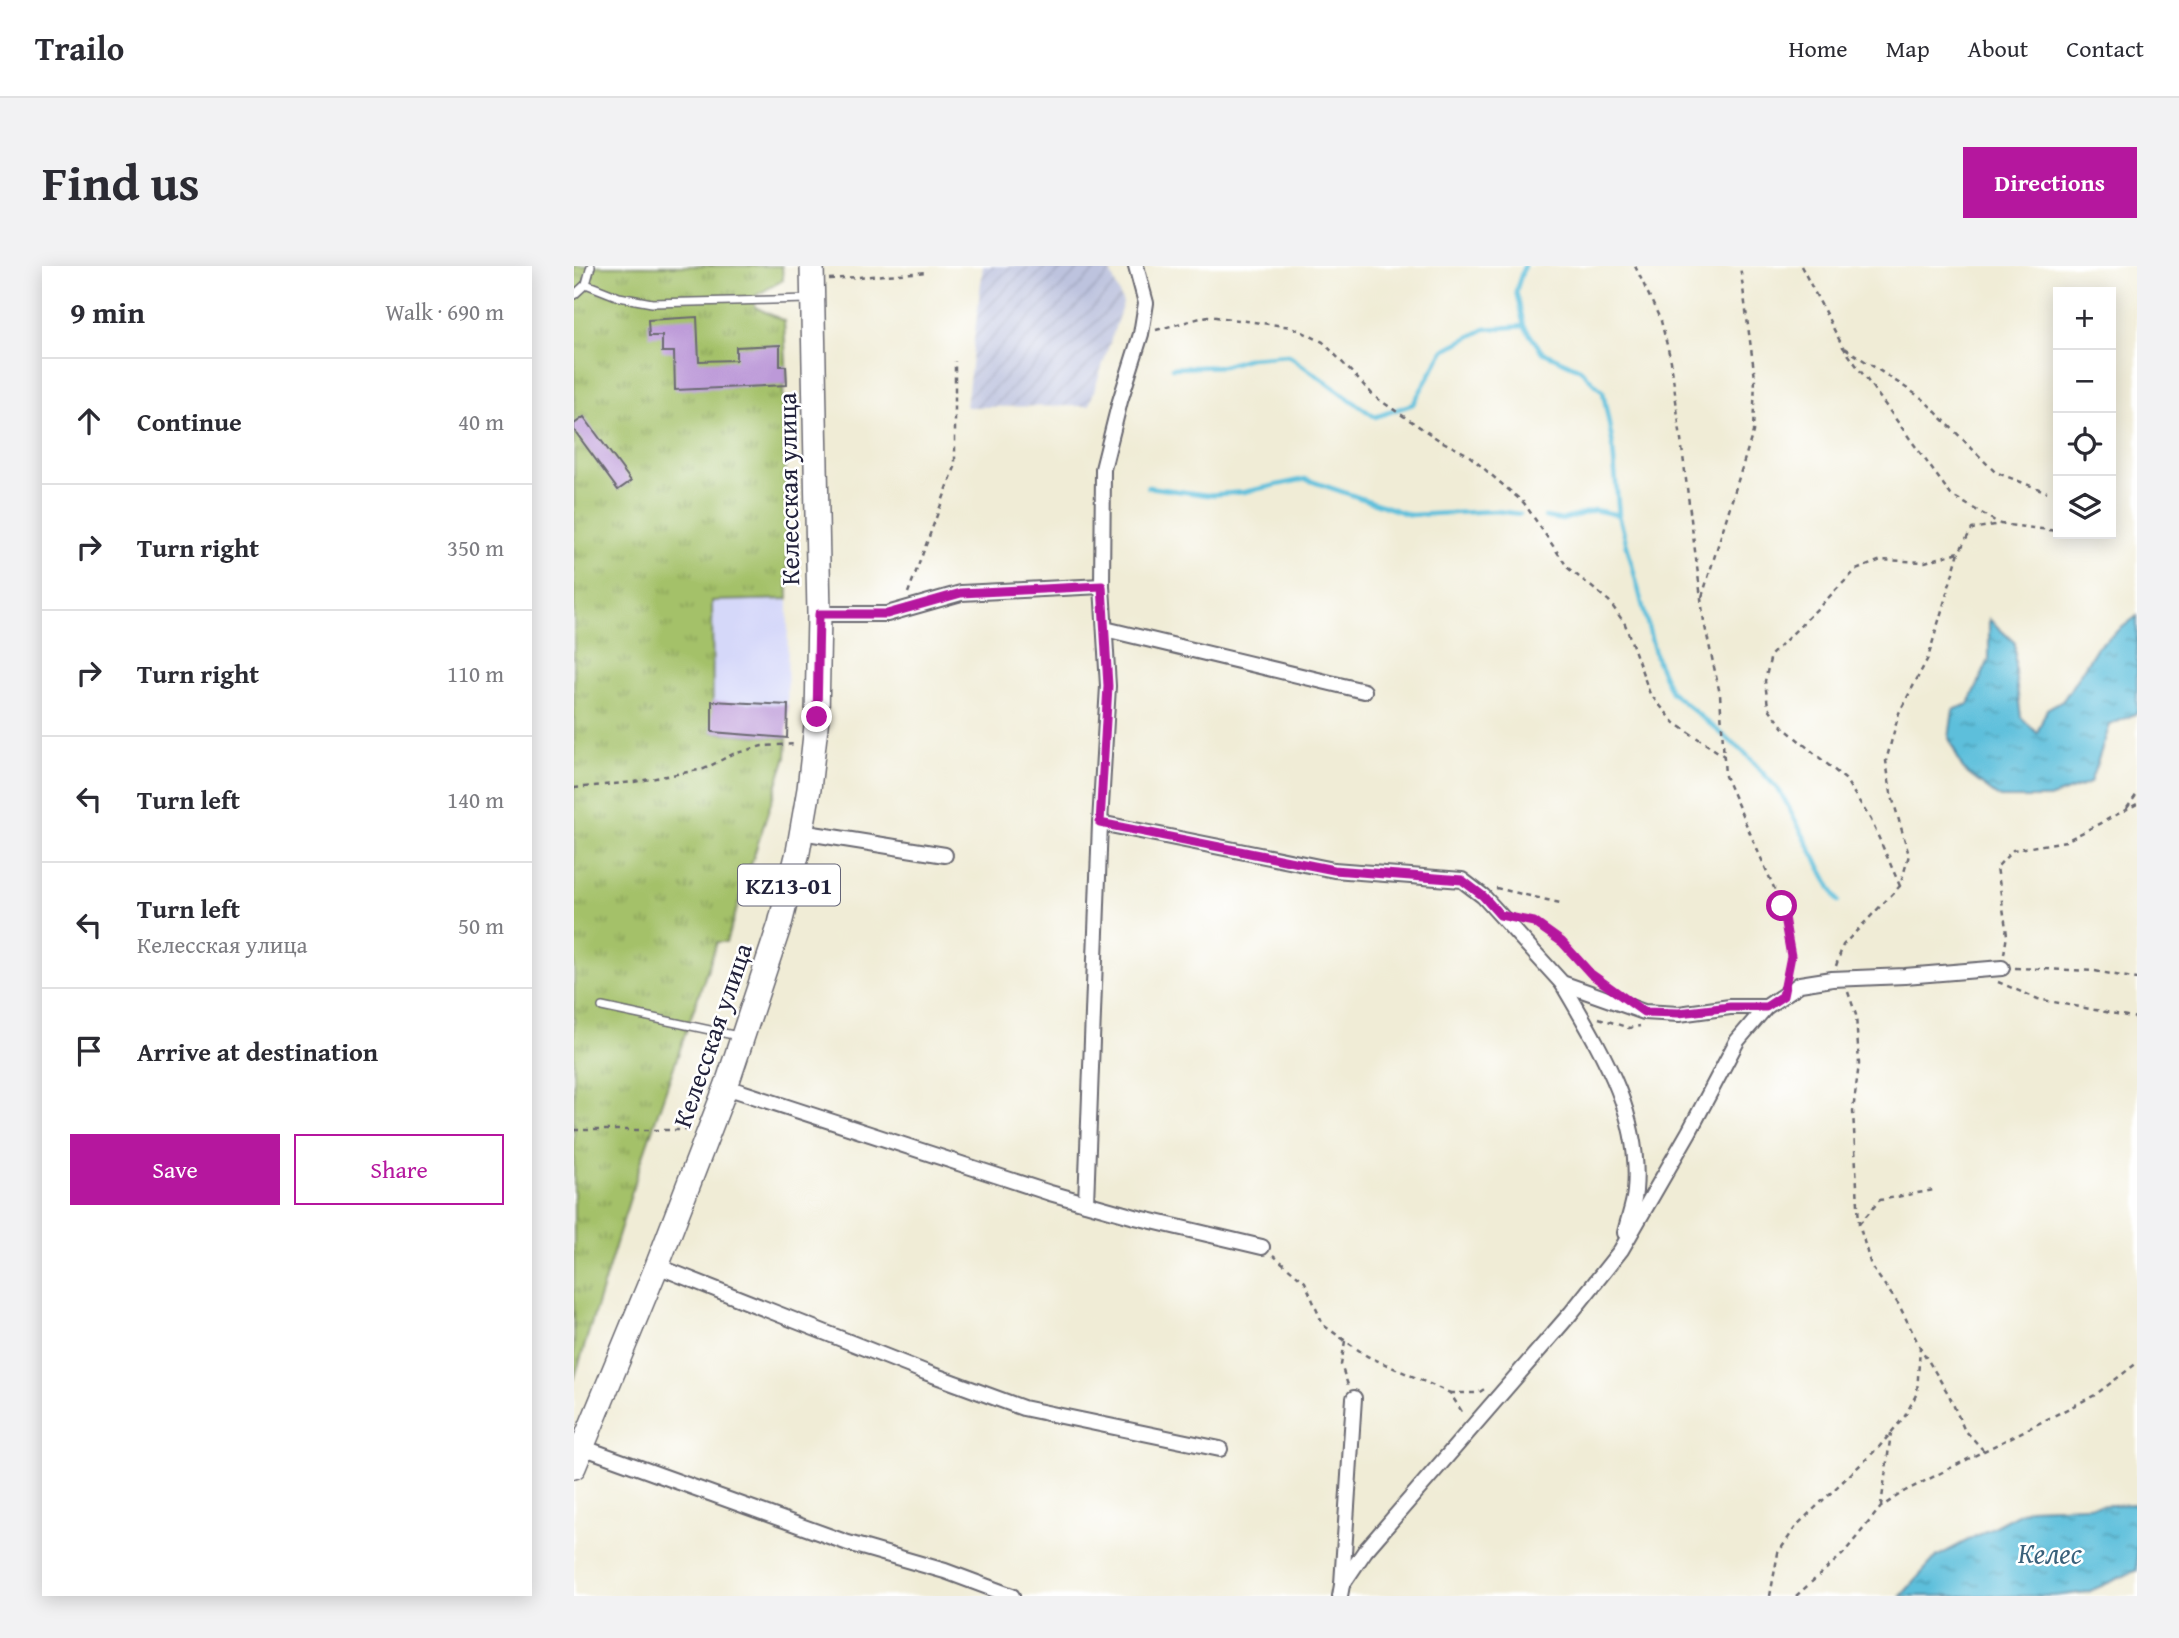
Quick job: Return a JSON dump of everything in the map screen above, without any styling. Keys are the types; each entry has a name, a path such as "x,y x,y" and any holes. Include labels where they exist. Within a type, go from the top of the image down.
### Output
{"main road":[{"name":"Келесская улица","path":"578,1457 657,1266 726,1087 780,924 801,832 817,717 819,614 812,282"}],"street":[{"path":"1086,1203 1100,823 1108,686 1102,586 1104,469 1120,401 1141,334 1146,303 1136,266"},
{"path":"819,614 887,614 961,593 1102,586"},
{"path":"1105,629 1364,691"},
{"path":"1100,823 1334,870 1462,880 1483,896 1562,983 1607,1061 1627,1113 1635,1162 1635,1193 1621,1250"},
{"path":"801,832 945,855"},
{"path":"1341,1591 1365,1551 1571,1313 1621,1250 1689,1132 1737,1041 1766,1007 1801,984 2002,968"},
{"path":"1562,983 1644,1012 1679,1013 1730,1007 1766,1007"},
{"path":"726,1087 1086,1203 1262,1247"},
{"path":"657,1266 1023,1408 1220,1449"},
{"path":"1341,1591 1354,1398"},
{"path":"578,1457 945,1571 1012,1596"}],"lane":[{"path":"574,295 586,284 591,266"},
{"path":"586,284 620,297 652,303 812,282"},
{"path":"602,1007 742,1037"}],"path":[{"path":"1635,266 1661,321 1671,361 1704,622 1720,694 1725,776 1782,906 1791,956 1783,996"},
{"path":"1701,600 1753,432 1755,378 1740,266"},
{"path":"1801,266 1843,347 1951,495 2000,524"},
{"path":"812,282 929,272"},
{"path":"1141,334 1208,316 1292,327 1323,342 1375,397 1439,440 1467,454 1524,503 1568,568 1609,601 1626,624 1650,694 1675,723 1724,756"},
{"path":"1843,347 1923,399 1995,472 2048,492"},
{"path":"902,610 955,467 955,361"},
{"path":"1986,1452 1964,1429 1949,1395 1920,1348 1899,1305 1871,1266 1859,1224 1853,1111 1859,1064 1856,1015 1838,979 1843,945 1900,886 1909,855 1891,793 1886,761 1899,713 1928,658 1959,552 1972,529 2000,524 2053,530"},
{"path":"1900,886 1871,820 1845,779 1784,728 1768,707 1765,681 1771,655 1856,570 1881,560 1925,562 1959,552"},
{"path":"574,788 634,782 704,769 733,754 762,746 814,743"},
{"path":"2125,810 2137,794"},
{"path":"2137,804 2066,841 2013,850 1997,867 2007,935 2002,968 2095,971 2137,979"},
{"path":"1462,880 1560,902"},
{"path":"1500,915 1534,922 1562,942 1591,974 1602,982"},
{"path":"1971,971 2038,999 2137,1018"},
{"path":"574,1130 709,1130"},
{"path":"1859,1224 1880,1200 1934,1190"},
{"path":"1262,1247 1305,1282 1323,1325 1367,1356 1450,1393 1471,1429"},
{"path":"1345,1341 1341,1365 1354,1398"},
{"path":"1770,1596 1777,1553 1797,1525 1905,1416 1917,1393 1920,1348"},
{"path":"1796,1596 1843,1555 1881,1507 1905,1491 2095,1395 2137,1363"},
{"path":"1881,1507 1891,1433"}],"shaded area":[{"path":"983,266 1108,266 1123,303 1089,406 966,407"},
{"path":"788,599 787,738 712,732 712,601"}],"green space":[{"path":"574,266 782,266 783,280 755,296 755,307 784,321 788,599 712,601 713,732 787,738 786,756 726,942 717,942 642,1159 574,1380"}],"water":[{"path":"2137,616 2137,713 2110,725 2090,783 2049,798 2000,798 1963,770 1949,738 1953,710 1969,704 1989,660 1989,619 2015,643 2015,673 2021,717 2037,733 2047,709 2064,699 2097,647"},
{"name":"Келес","path":"2137,1504 2137,1570 2088,1592 2054,1596 1901,1596 1936,1557 2029,1508"}],"building":[{"path":"697,317 699,361 736,360 736,347 780,345 780,366 786,366 787,385 675,390 674,352 662,352 662,336 649,336 648,320"},
{"path":"584,417 631,481 618,490 574,430 574,424"},
{"path":"712,701 788,705 787,738 712,732"}],"waterway":[{"path":"1524,266 1516,291 1524,326 1542,352 1580,369 1603,392 1612,440 1619,515 1657,661 1671,692 1745,753 1781,793 1838,901"},
{"path":"1172,368 1223,366 1249,358 1288,355 1375,417 1413,404 1444,350 1485,329 1524,326"},
{"path":"1148,487 1207,495 1244,492 1305,479 1410,515 1496,511 1520,514"},
{"path":"1545,517 1562,520 1594,510 1619,515"}],"route":[{"path":"817,717 819,614 887,614 961,593 1102,586 1108,686 1100,823 1334,870 1462,880 1483,896 1500,915 1534,922 1562,942 1591,974 1644,1012 1679,1013 1730,1007 1766,1007 1783,996 1791,956 1782,906"}]}
